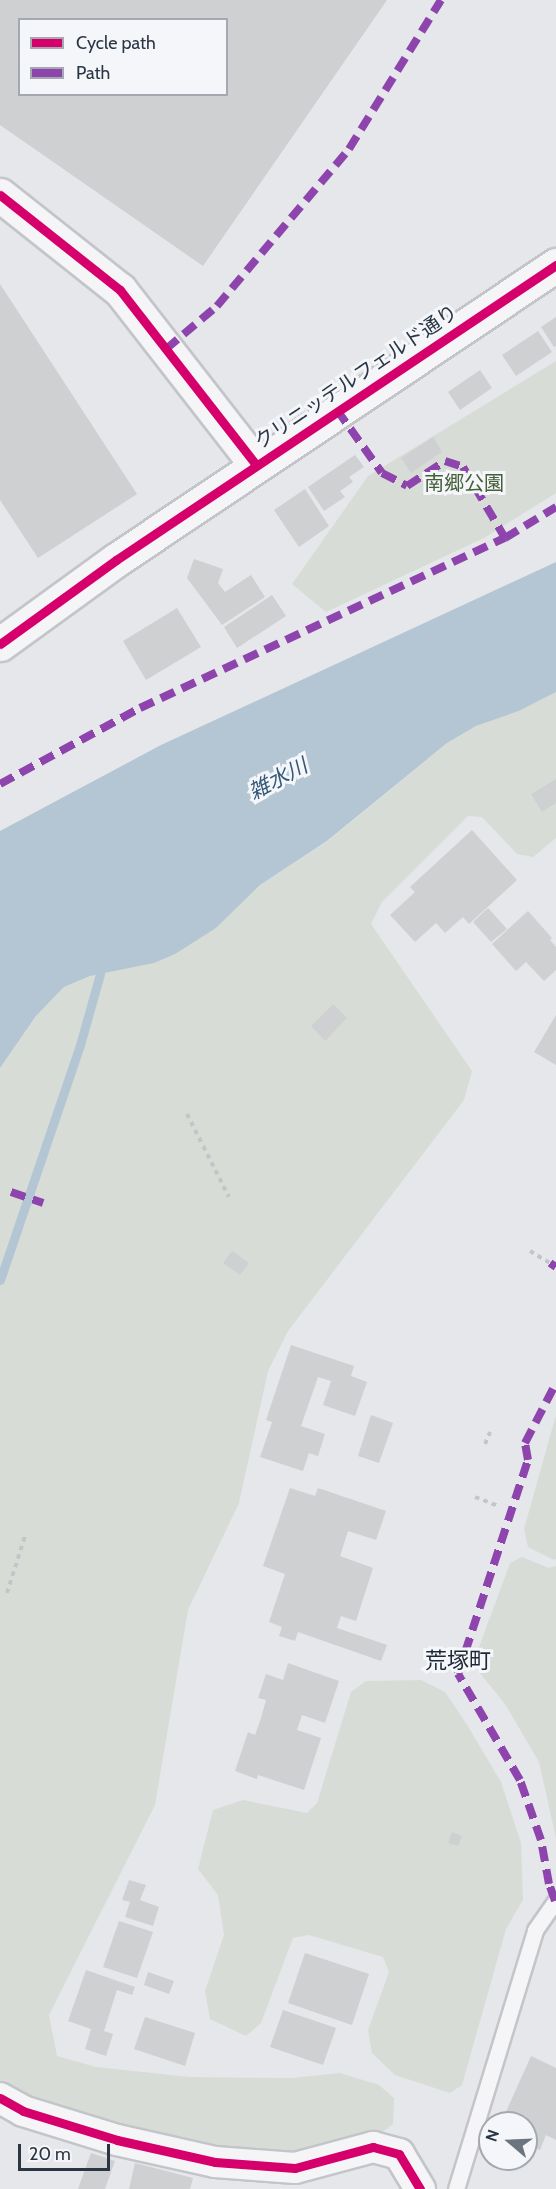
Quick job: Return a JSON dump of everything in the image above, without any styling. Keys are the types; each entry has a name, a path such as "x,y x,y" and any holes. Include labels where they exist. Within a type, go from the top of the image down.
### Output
{"street":[{"path":"0,195 120,290 256,465"},
{"name":"クリニッテルフェルド通り","path":"0,644 116,560 556,265"},
{"path":"0,2098 23,2111 117,2140 215,2162 295,2168 373,2147 399,2154 420,2189"}],"lane":[{"path":"456,2189 535,1930 556,1900"}],"path":[{"path":"187,1114 230,1197"},
{"path":"530,1251 550,1263"},
{"path":"485,1444 490,1432"},
{"path":"475,1497 499,1506"},
{"path":"7,1593 25,1536"}],"green space":[{"name":"南郷公園","path":"556,361 556,493 484,538 326,612 292,584 368,476"},
{"path":"556,692 556,838 533,857 517,854 482,817 468,816 382,902 371,924 472,1071 464,1100 288,1331 268,1371 239,1503 188,1610 155,1805 49,2015 57,2056 96,2067 190,2077 292,2078 340,2073 379,2085 394,2098 393,2124 379,2135 299,2150 211,2150 124,2134 20,2097 0,2084 0,1068 36,1016 64,987 90,976 143,965 216,928 260,885 328,841 447,743 476,726 519,711"},
{"path":"556,1415 556,1559 554,1560 528,1547 524,1529"},
{"path":"522,1557 549,1568 556,1566 556,1838 539,1762 505,1704 479,1672 475,1658 510,1563"},
{"path":"421,1680 445,1692 466,1723 501,1782 521,1843 523,1900 506,1929 462,2085 450,2093 395,2075 372,2053 368,2030 389,1972 383,1957 309,1935 293,1938 261,2023 246,2036 210,2019 205,1991 224,1935 218,1895 198,1869 213,1810 243,1800 307,1813 317,1803 351,1692 366,1681"}],"water":[{"name":"雑水川","path":"556,562 556,692 519,711 476,726 447,743 327,841 260,885 216,928 175,954 154,963 90,976 64,987 36,1016 0,1068 0,831 161,745"}],"building":[{"path":"0,0 387,0 203,266 0,125"},
{"path":"0,284 137,494 38,558 0,500"},
{"path":"556,317 556,346 554,347 541,327"},
{"path":"538,331 552,352 516,376 502,355"},
{"path":"480,370 492,388 460,410 448,392"},
{"path":"433,437 442,452 411,473 401,458"},
{"path":"355,455 364,467 349,477 353,482 340,491 345,497 324,511 308,487"},
{"path":"305,489 329,526 299,547 274,510"},
{"path":"194,559 223,569 218,583 225,592 251,575 265,597 222,625 187,578"},
{"path":"272,595 286,616 237,648 224,627"},
{"path":"177,608 201,647 146,680 123,641"},
{"path":"556,779 556,803 542,812 531,794"},
{"path":"472,830 517,880 469,924 463,917 445,933 436,923 415,942 390,915 415,892 410,887"},
{"path":"488,908 507,929 491,942 473,922"},
{"path":"528,911 552,938 550,940 556,947 556,970 544,981 526,962 516,971 492,944"},
{"path":"333,1004 347,1018 325,1041 311,1026"},
{"path":"556,1015 556,1065 534,1052"},
{"path":"232,1251 249,1263 240,1275 223,1263"},
{"path":"291,1345 354,1366 351,1376 367,1382 355,1416 323,1405 331,1381 318,1377 301,1426 325,1434 318,1456 309,1453 303,1471 260,1457 272,1422 266,1420"},
{"path":"371,1415 393,1423 379,1463 358,1456"},
{"path":"290,1488 315,1496 318,1488 386,1511 376,1540 348,1531 340,1556 373,1568 356,1621 341,1616 337,1628 387,1645 381,1661 298,1632 295,1641 279,1636 282,1627 269,1622 285,1574 263,1566"},
{"path":"288,1663 339,1681 325,1723 302,1715 297,1730 321,1738 304,1790 258,1775 257,1779 235,1771 248,1732 255,1735 261,1718 266,1700 258,1698 266,1674 283,1680"},
{"path":"452,1832 462,1836 458,1846 448,1843"},
{"path":"129,1880 146,1885 140,1900 159,1907 153,1926 125,1917 130,1902 122,1900"},
{"path":"119,1921 153,1932 137,1978 103,1967"},
{"path":"305,1953 369,1974 352,2025 288,2003"},
{"path":"86,1970 135,1987 132,1995 117,1990 104,2031 113,2034 106,2056 85,2049 91,2029 68,2021"},
{"path":"148,1972 174,1981 169,1994 144,1985"},
{"path":"283,2010 336,2028 323,2065 270,2047"},
{"path":"145,2017 195,2033 185,2066 134,2049"},
{"path":"531,2056 556,2068 556,2140 546,2135 540,2150 538,2149 538,2111 506,2111"},
{"path":"91,2153 115,2161 105,2189 78,2189"},
{"path":"135,2163 193,2178 190,2189 129,2189"}],"waterway":[{"path":"0,1280 80,1045 100,974"}],"marked path":[{"path":"166,349 217,306 349,149 441,0"},
{"path":"337,410 382,473 407,486 445,461 463,467 505,538"},
{"path":"0,784 140,708 505,538 556,507"},
{"path":"11,1192 43,1203"},
{"path":"550,1263 556,1267"},
{"path":"555,1901 549,1884 541,1840 520,1780 458,1674 528,1460 525,1443 556,1383"}],"cycle path":[{"path":"0,195 120,290 256,465"},
{"path":"0,644 116,560 556,265"},
{"path":"0,2098 23,2111 117,2140 215,2162 295,2168 373,2147 399,2154 420,2189"}],"district":[{"name":"荒塚町","path":"458,1661"}]}
